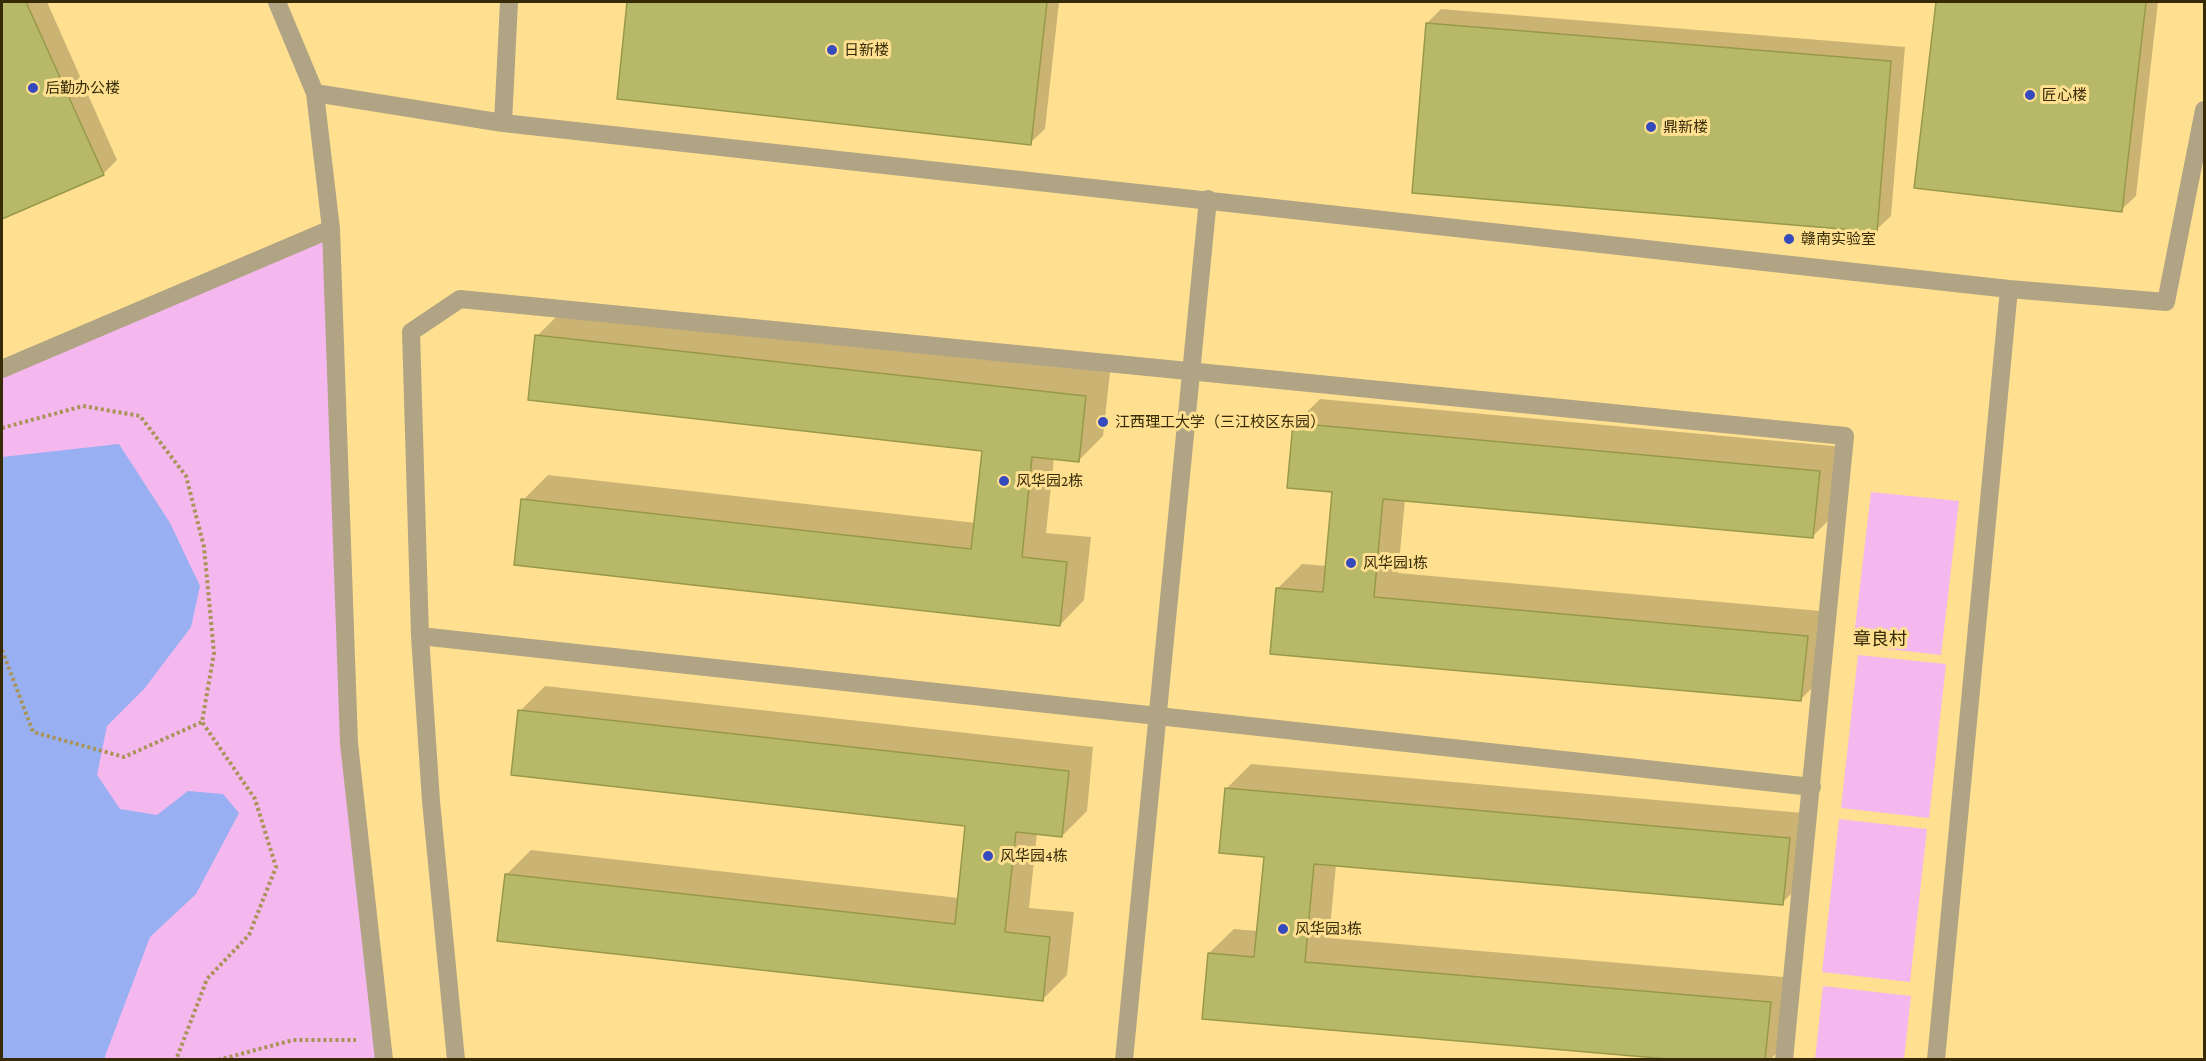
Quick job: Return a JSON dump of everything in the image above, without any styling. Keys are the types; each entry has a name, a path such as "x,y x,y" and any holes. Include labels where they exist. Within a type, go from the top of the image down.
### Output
{"street":[{"path":"277,2 315,93 331,229 349,743 384,1059"},
{"path":"503,123 509,2"},
{"path":"315,93 503,123 2010,289 2166,302 2205,110"},
{"path":"1124,1059 1208,199"},
{"path":"2,369 331,229"},
{"path":"1936,1059 2010,289"},
{"path":"456,1059 431,801 420,636 411,332 460,299 1191,369 1845,436 1784,1059"},
{"path":"420,636 1812,787"}],"path":[{"path":"2,428 83,406 140,416 186,476 204,547 214,653 202,722 255,799 276,867 249,935 207,979 176,1059"},
{"path":"2,650 33,732 124,757 202,722"},
{"path":"218,1059 293,1040 382,1040"}],"shaded area":[{"path":"331,229 349,743 384,1059 2,1060 2,369"},
{"path":"1871,492 1959,501 1941,655 1853,645"},
{"path":"1858,655 1946,664 1929,818 1841,808"},
{"path":"1839,819 1927,829 1910,982 1822,972"},
{"path":"1823,986 1911,996 1904,1059 1815,1059"}],"water":[{"path":"119,444 170,523 200,586 191,627 144,689 107,726 97,775 120,809 157,815 188,791 223,794 239,813 196,894 150,937 104,1059 2,1059 2,457"}],"building":[{"name":"后勤办公楼","path":"2,2 26,2 104,175 2,219"},
{"name":"日新楼","path":"627,2 1047,2 1031,145 617,99"},
{"name":"匠心楼","path":"1936,2 2146,2 2122,212 1914,188"},
{"name":"鼎新楼","path":"1426,23 1891,61 1877,232 1412,193"},
{"name":"风华园2栋","path":"535,335 1086,396 1079,462 1032,457 1022,557 1067,562 1060,626 514,565 521,499 971,549 982,451 528,400"},
{"name":"风华园1栋","path":"1293,423 1820,471 1813,538 1383,499 1374,597 1808,636 1801,701 1270,654 1276,588 1323,592 1332,492 1287,488"},
{"name":"风华园4栋","path":"518,710 1069,771 1062,837 1016,832 1005,932 1050,937 1043,1001 497,941 505,874 955,924 965,826 511,775"},
{"name":"风华园3栋","path":"1225,788 1790,838 1783,905 1314,864 1305,962 1771,1002 1765,1060 1680,1060 1202,1019 1208,953 1254,957 1264,857 1219,853"}],"place":[{"name":"日新楼","path":"832,50"},
{"name":"后勤办公楼","path":"33,88"},
{"name":"匠心楼","path":"2030,95"},
{"name":"鼎新楼","path":"1651,127"},
{"name":"赣南实验室","path":"1789,239"},
{"name":"江西理工大学（三江校区东园）","path":"1103,422"},
{"name":"风华园2栋","path":"1004,481"},
{"name":"风华园1栋","path":"1351,563"},
{"name":"风华园4栋","path":"988,856"},
{"name":"风华园3栋","path":"1283,929"}],"district":[{"name":"章良村","path":"1880,639"}]}
